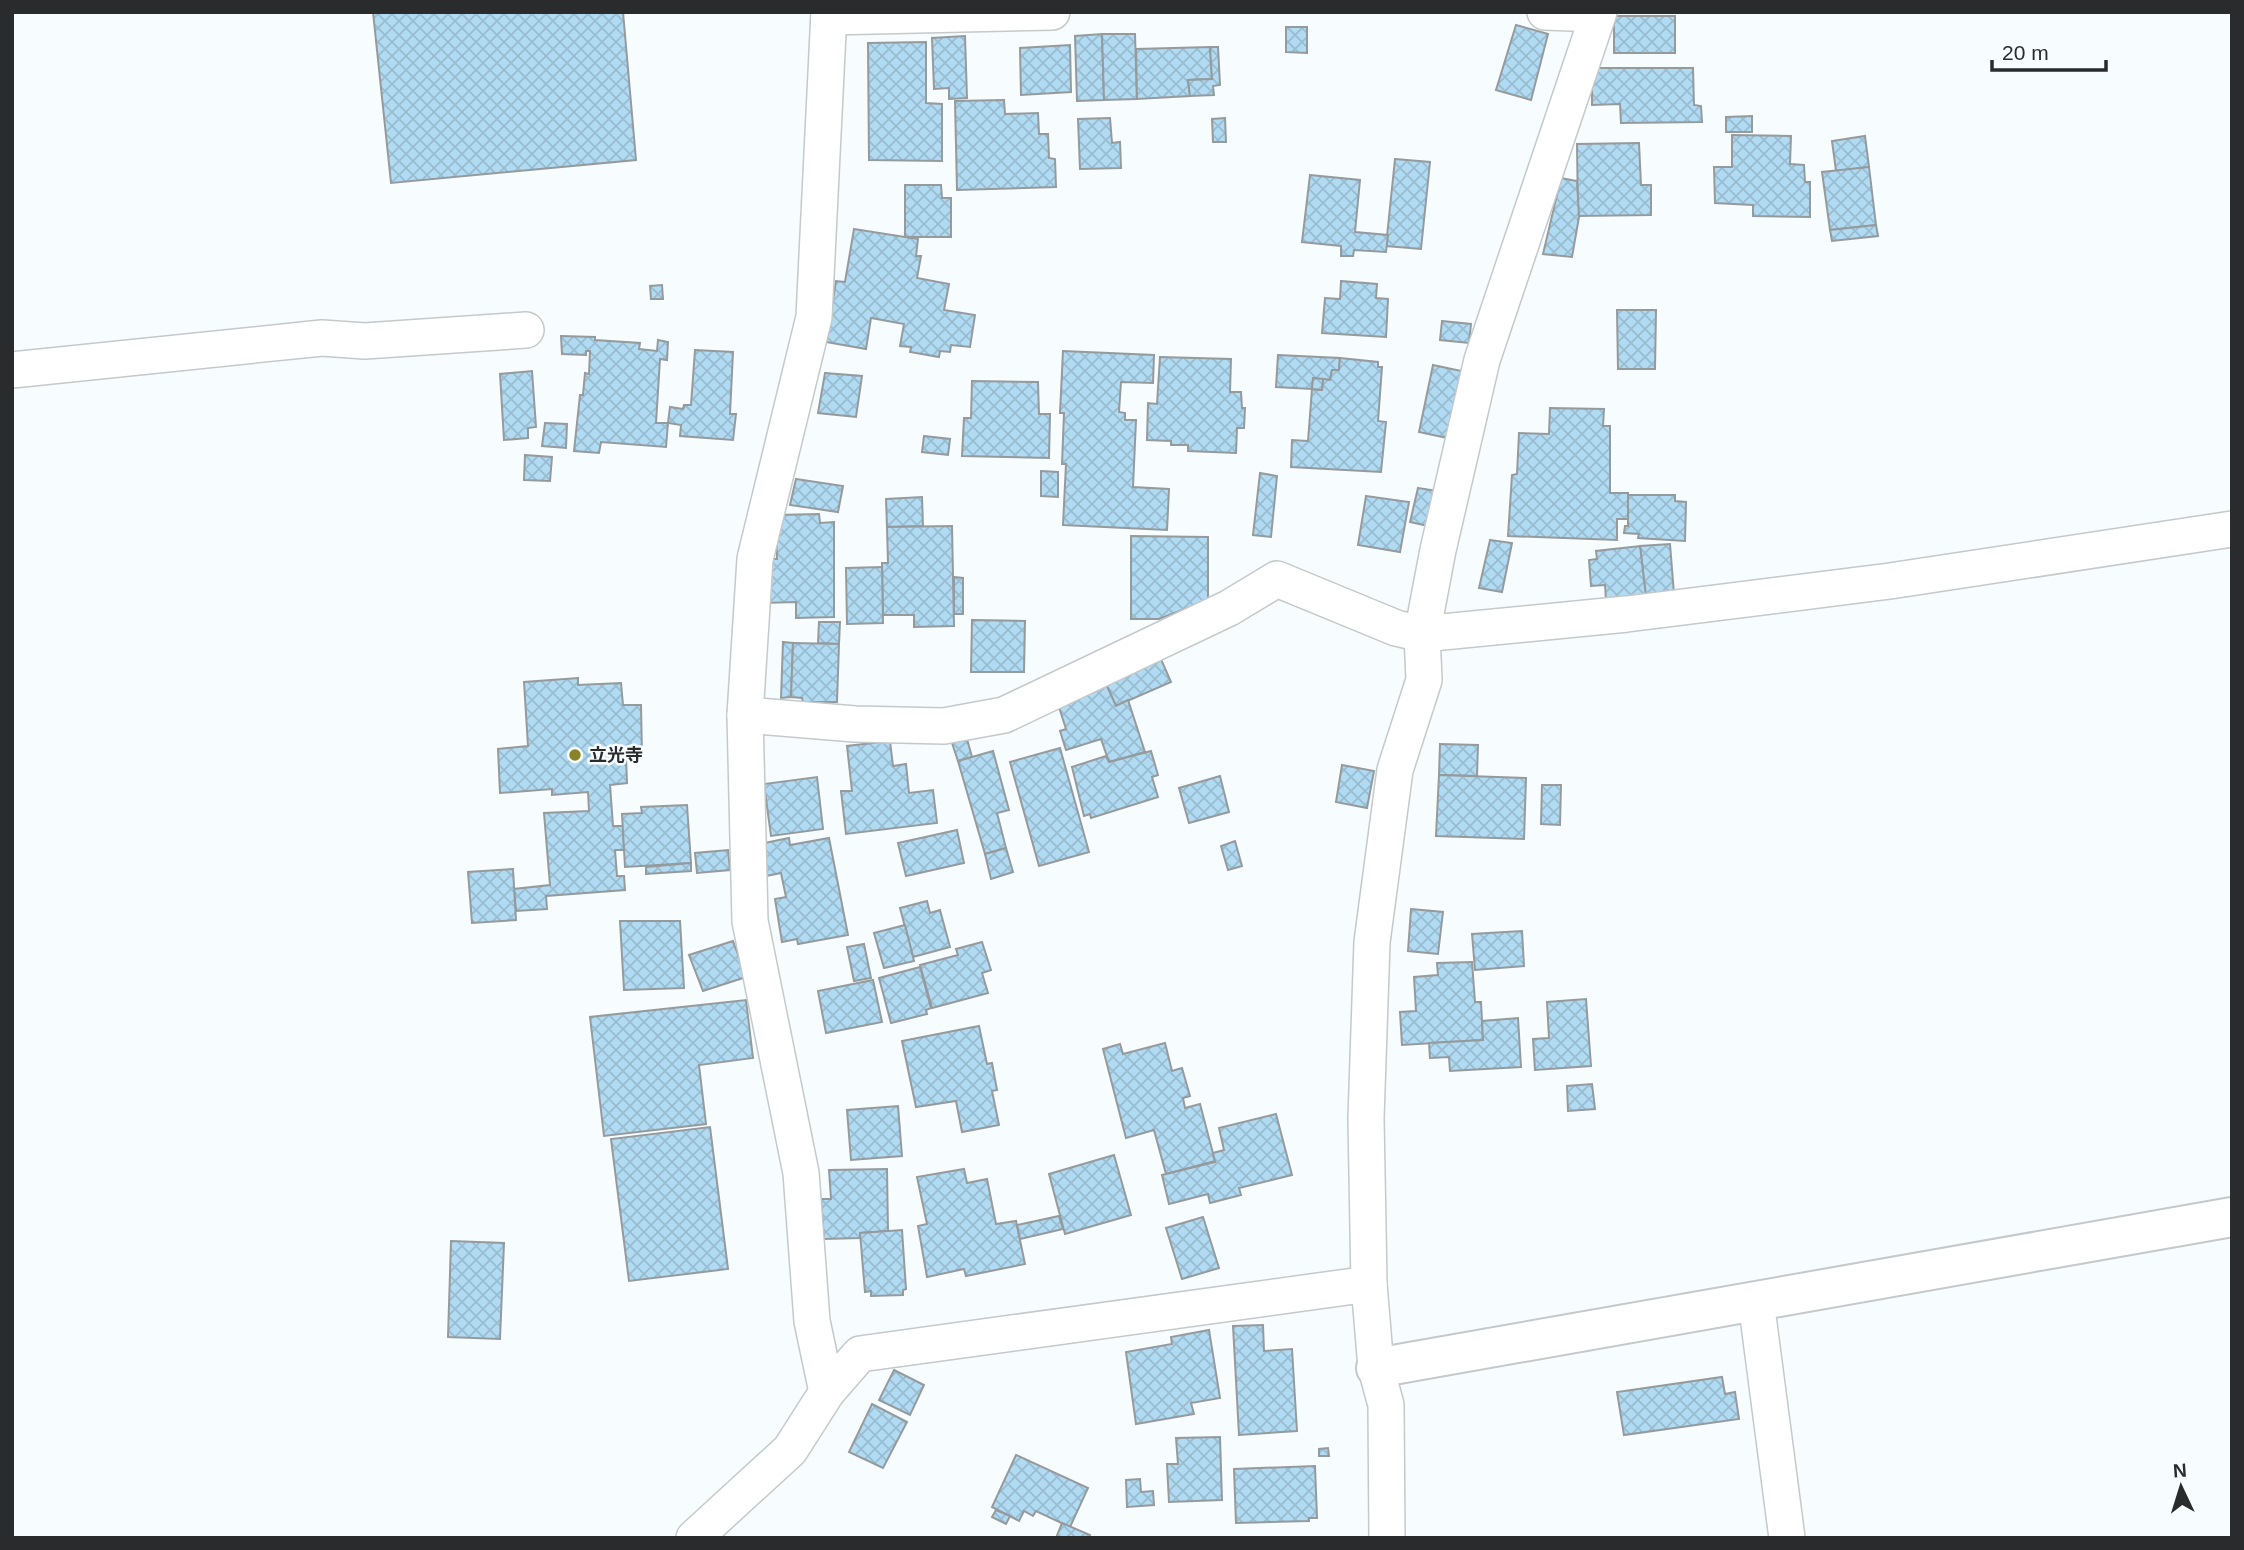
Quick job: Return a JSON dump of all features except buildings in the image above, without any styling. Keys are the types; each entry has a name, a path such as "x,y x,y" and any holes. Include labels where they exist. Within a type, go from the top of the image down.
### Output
{"street":[{"path":"827,1392 812,1321 802,1172 750,921 745,715 755,559 814,317 829,15 1052,12"},
{"path":"1387,1538 1386,1405 1376,1368 1369,1284 1366,1118 1372,942 1395,770 1424,680 1422,634 1438,550 1482,360 1599,13 1545,12"},
{"path":"12,370 322,338 365,341 526,330"},
{"path":"745,715 943,726 1004,715 1229,608 1277,579 1396,628 1422,634 1627,614 1890,581 2232,529"},
{"path":"1376,1368 2232,1217"},
{"path":"694,1538 790,1450 827,1392 860,1354 1369,1284"},
{"path":"1756,1301 1787,1538"}],"place":[{"name":"立光寺","path":"575,755"}]}
